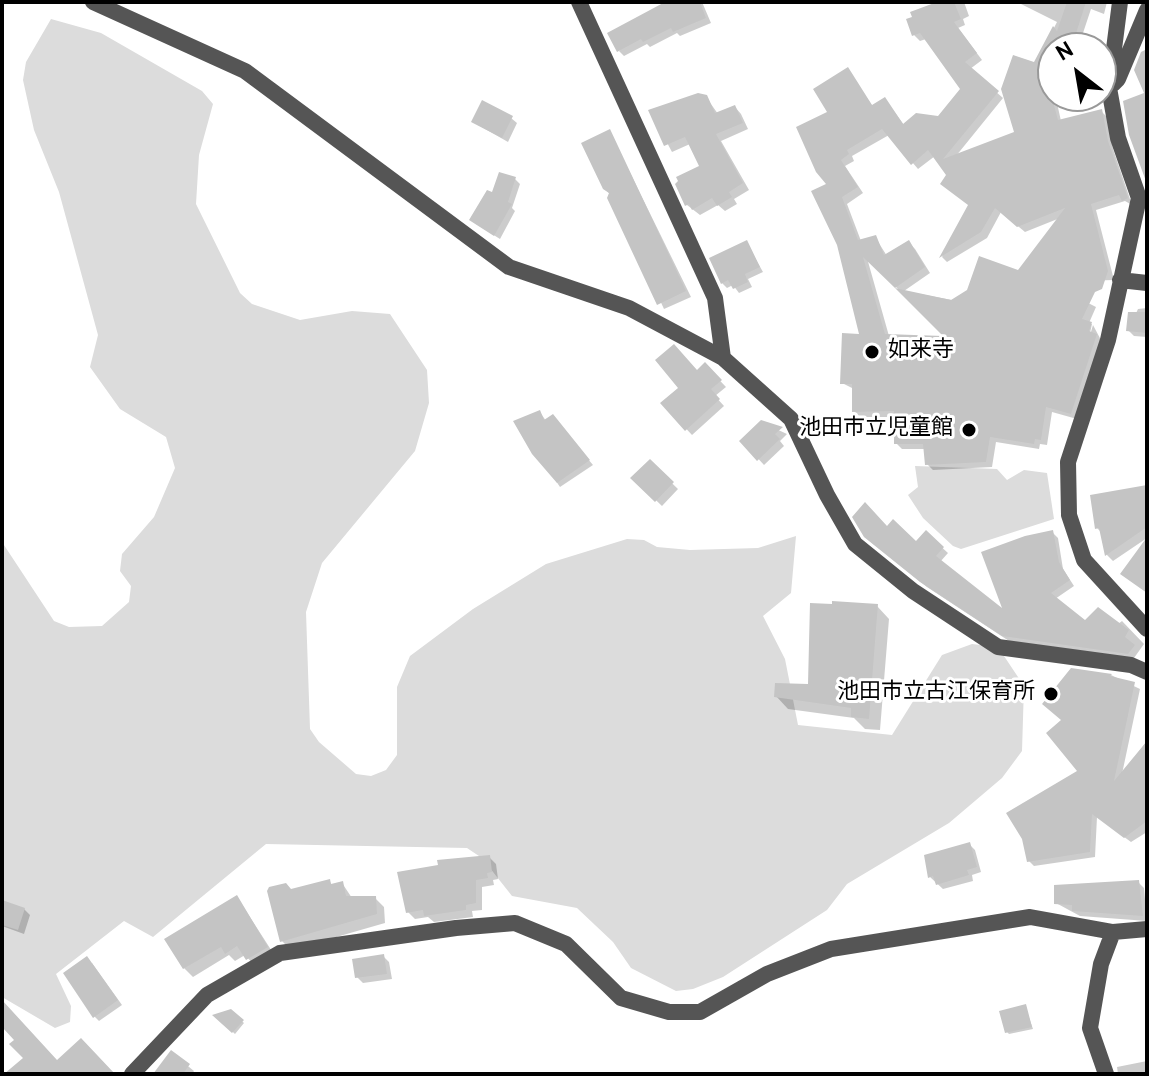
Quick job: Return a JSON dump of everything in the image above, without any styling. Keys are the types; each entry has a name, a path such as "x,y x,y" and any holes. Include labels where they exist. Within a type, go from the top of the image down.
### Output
{"street":[{"path":"93,2 245,71 509,267 629,308 723,358 791,419 827,495 855,544 913,591 998,647 1131,665 1147,672"},
{"path":"579,2 715,298 723,358"},
{"path":"1116,32 1120,2"},
{"path":"1117,80 1147,10"},
{"path":"1113,112 1118,138 1139,198 1108,340 1068,462 1069,515 1084,560 1147,629"},
{"path":"1120,280 1147,283"},
{"path":"132,1074 207,995 280,953 295,950 515,923 566,944 621,998 669,1012 700,1012 767,974 831,949 1030,917 1113,932 1147,929"},
{"path":"1106,1074 1090,1028 1101,964 1113,932"}],"shaded area":[{"path":"51,19 101,33 202,91 213,104 199,155 196,204 240,293 252,304 300,320 352,311 390,314 427,370 429,403 415,451 322,563 306,612 310,729 319,742 356,774 371,776 386,770 397,755 397,687 410,656 473,609 546,564 627,539 644,540 657,547 690,550 758,548 796,536 791,593 763,616 785,659 798,725 892,735 942,655 972,644 998,647 1024,686 1022,751 1002,778 949,823 847,884 827,910 723,977 693,989 676,991 631,968 613,942 577,908 512,896 482,858 467,848 266,844 153,937 124,921 56,974 71,1006 70,1022 55,1028 2,997 2,542 54,621 69,627 102,626 129,602 131,586 120,571 122,554 154,517 175,468 166,437 120,409 90,367 98,335 59,192 34,130 23,80 26,62"},
{"path":"915,466 997,469 1007,480 1024,470 1047,473 1054,519 961,549 953,546 923,518 908,495 918,487"}],"building":[{"path":"665,2 700,2 706,18 673,32 671,28 643,42 641,39 617,52 607,33"},
{"path":"937,2 954,2 961,19 954,22 977,53 965,62 999,91 943,159 1014,132 1001,89 1013,55 1034,62 1037,56 1037,112 1056,112 1058,120 1103,112 1108,141 1128,198 1122,201 1119,195 1091,204 1108,271 1102,289 1095,292 1082,319 1092,322 1089,331 1097,334 1071,414 1046,407 1041,440 1035,439 1034,444 990,437 986,462 925,465 923,444 894,444 894,411 852,412 852,384 840,384 842,333 859,334 837,245 811,191 826,184 816,172 796,127 827,112 813,89 848,67 872,105 885,97 903,124 916,113 938,116 960,89 920,33 912,36 906,19 912,17 910,12","holes":["882,129 911,165 928,150 946,175 940,184 968,205 939,258 981,232 995,208 1017,227 1065,208 1018,270 979,256 967,290 951,300 895,288 925,267 909,240 884,255 876,235 858,240 842,197 858,187 841,160 849,154 847,150","863,257 943,336 885,334"]},
{"path":"1067,2 1086,2 1077,32 1050,32 1053,26 1057,31"},
{"path":"1147,49 1147,184 1129,135 1123,101 1144,93 1134,70 1141,52"},
{"path":"698,93 707,95 715,113 735,105 743,123 716,134 743,183 729,192 732,197 717,206 712,198 692,210 689,204 685,206 675,184 678,181 676,177 699,166 685,137 664,146 648,110"},
{"path":"482,100 513,116 502,138 471,122"},
{"path":"610,129 686,291 657,305 607,198 609,193 603,189 581,143"},
{"path":"499,172 516,177 508,202 512,204 494,236 469,220 487,190 492,192"},
{"path":"747,240 760,267 745,274 748,282 733,289 728,280 721,284 709,258"},
{"path":"1128,312 1147,312 1147,333 1126,331"},
{"path":"674,344 697,370 705,362 722,380 711,389 720,399 685,431 660,403 678,388 655,360"},
{"path":"540,410 544,420 553,414 590,460 557,483 532,454 513,421"},
{"path":"761,420 783,427 775,434 780,439 757,461 739,441"},
{"path":"650,459 674,482 655,502 630,478"},
{"path":"1147,485 1147,527 1105,556 1099,528 1095,529 1090,495"},
{"path":"865,502 887,526 893,519 916,541 926,530 944,547 936,556 1002,608 981,552 1025,536 1053,530 1059,562 1070,580 1051,593 1085,620 1098,607 1129,630 1125,637 1135,645 1128,654 1002,636 920,582 864,537 852,517"},
{"path":"1147,537 1147,593 1120,574"},
{"path":"832,601 878,604 869,719 851,717 851,708 774,697 775,683 808,684 810,603 832,604"},
{"path":"1071,668 1112,674 1110,676 1135,682 1114,781 1147,741 1147,821 1124,838 1092,814 1090,852 1027,862 1022,839 1006,813 1077,771 1046,733 1061,720 1042,704"},
{"path":"970,842 977,867 967,870 969,875 936,885 933,876 928,878 924,855"},
{"path":"490,855 492,872 487,873 488,878 476,880 476,903 466,905 466,910 424,916 423,910 406,913 397,872 438,865 437,860"},
{"path":"330,879 331,884 343,881 346,896 376,896 377,914 280,942 267,891 269,887 286,883 291,889"},
{"path":"1139,880 1143,916 1072,911 1072,905 1054,904 1054,885"},
{"path":"237,895 268,947 246,960 237,946 225,954 221,947 183,969 164,939"},
{"path":"2,900 25,908 18,930 2,925"},
{"path":"384,954 387,974 355,978 352,959"},
{"path":"87,956 118,1000 93,1018 63,973"},
{"path":"2,1000 57,1060 81,1038 115,1074 4,1074 23,1058 9,1044 14,1040 2,1027"},
{"path":"1026,1004 1032,1027 1005,1033 999,1011"},
{"path":"231,1009 244,1020 232,1033 212,1015"},
{"path":"171,1050 190,1064 183,1074 153,1074"}],"place":[{"name":"如来寺","path":"872,352"},
{"name":"池田市立児童館","path":"969,430"},
{"name":"池田市立古江保育所","path":"1051,694"}]}
